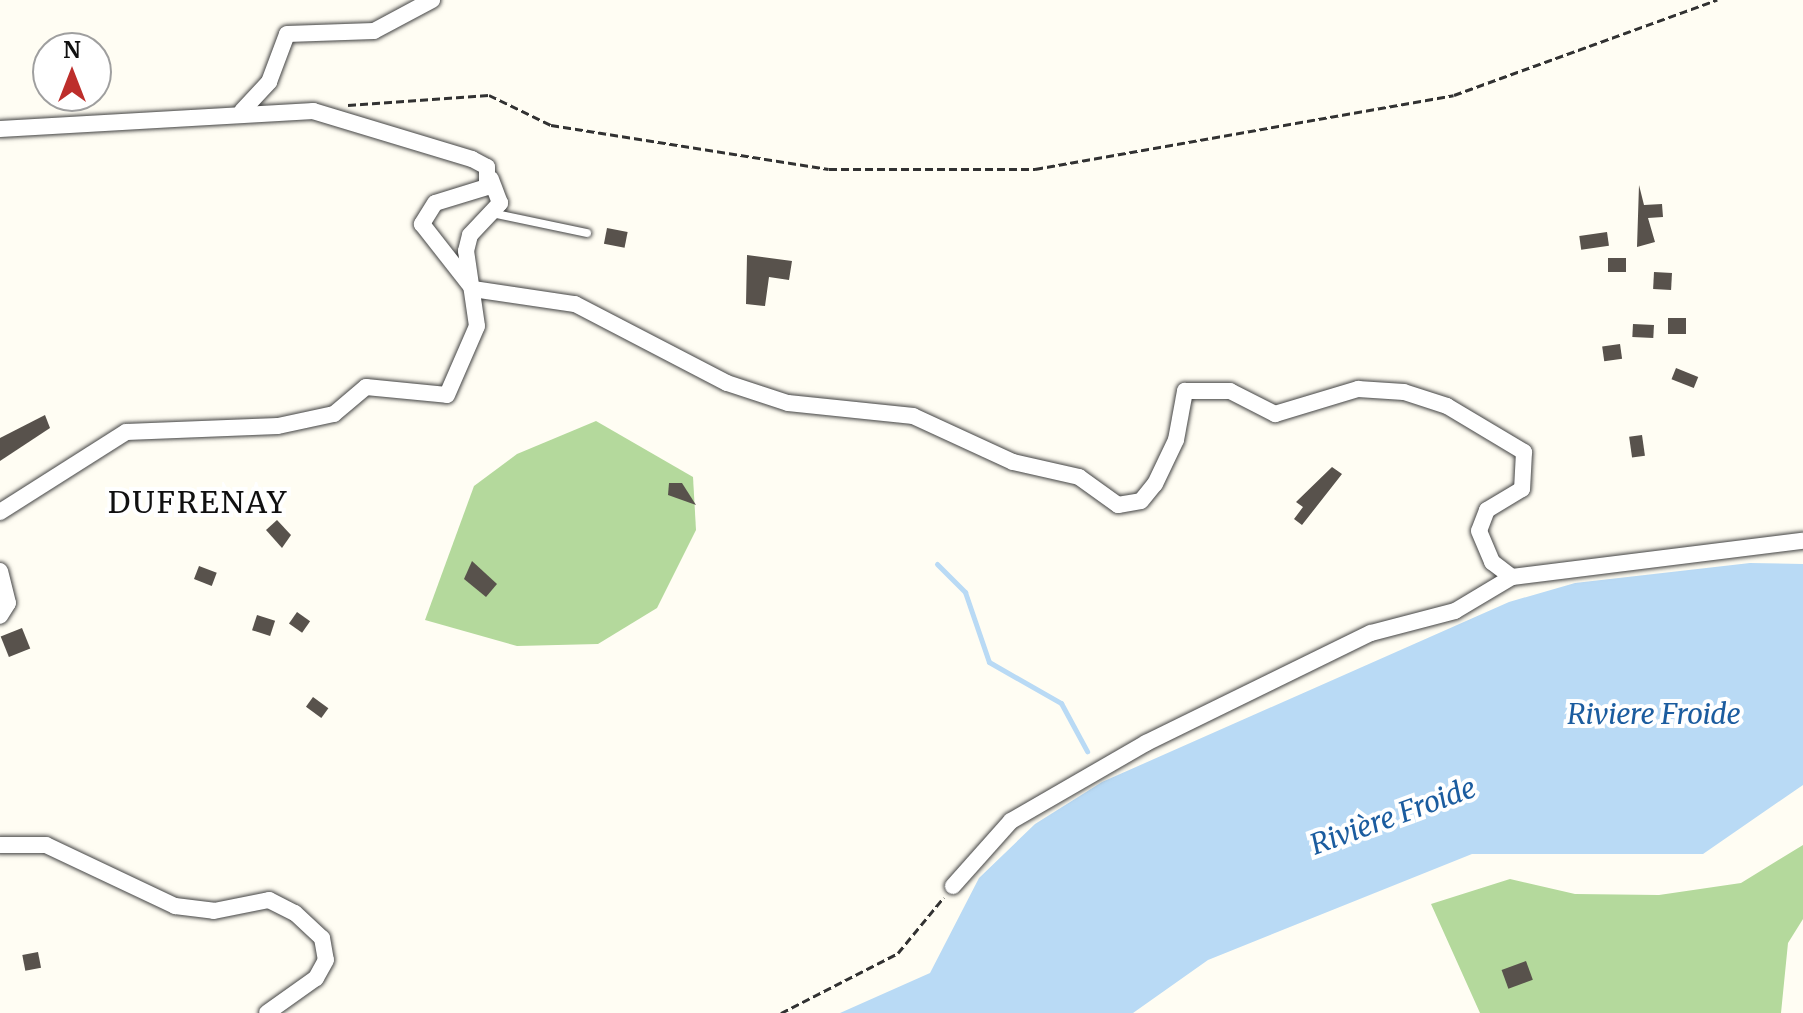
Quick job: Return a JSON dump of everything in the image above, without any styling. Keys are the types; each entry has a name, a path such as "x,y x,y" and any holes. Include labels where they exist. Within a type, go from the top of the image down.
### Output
{"street":[{"path":"242,111 269,82 287,34 374,31 432,0"},
{"path":"0,129 242,111 328,113 472,159 491,179 496,214 468,241 477,326 441,398 366,387 334,414 278,426 126,432 0,512"},
{"path":"491,179 483,190 435,203 422,224 473,289 575,304 727,383 788,403 913,416 1013,462 1079,477 1118,505 1141,501 1155,484 1176,440 1185,391 1230,391 1275,414 1358,389 1404,392 1447,406 1524,452 1522,489 1487,510 1479,531 1492,562 1512,577"},
{"path":"953,886 1011,821 1146,743 1371,633 1455,611 1512,577 1803,541"},
{"path":"0,571 8,603 0,616"},
{"path":"0,845 46,845 175,906 214,911 269,900 295,913 322,938 326,960 316,978 267,1013"}],"lane":[{"path":"496,214 587,233"}],"path":[{"path":"344,105 489,95 551,125 829,169 1035,169 1454,95 1717,0"},
{"path":"781,1013 898,953 953,886"}],"green space":[{"path":"596,421 693,477 696,530 657,608 598,644 517,646 425,620 474,486 517,454"},
{"path":"1803,845 1803,919 1788,943 1781,1013 1480,1013 1431,904 1510,879 1575,894 1659,895 1741,883"}],"water":[{"name":"Riviere Froide","path":"1750,563 1803,564 1803,785 1703,854 1472,854 1208,960 1133,1013 840,1013 930,973 979,878 1035,824 1102,782 1509,602 1575,583"}],"building":[{"path":"1639,185 1644,205 1662,204 1663,217 1648,218 1655,242 1637,247"},
{"path":"607,228 628,232 625,248 604,244"},
{"path":"1607,232 1609,246 1581,250 1579,236"},
{"path":"747,255 792,261 789,280 769,277 765,306 746,304"},
{"path":"1608,258 1626,258 1626,272 1608,272"},
{"path":"1654,272 1672,273 1671,290 1653,289"},
{"path":"1668,318 1686,318 1686,334 1668,334"},
{"path":"1633,324 1654,325 1653,338 1632,337"},
{"path":"1620,344 1622,359 1604,361 1602,347"},
{"path":"1676,368 1698,377 1694,388 1672,379"},
{"path":"45,415 50,428 0,461 0,438"},
{"path":"1642,435 1645,456 1632,458 1629,437"},
{"path":"1332,467 1342,474 1302,525 1294,519 1303,507 1296,502"},
{"path":"669,483 682,483 696,505 668,495"},
{"path":"277,520 291,535 282,548 266,530"},
{"path":"472,561 497,584 486,597 464,579"},
{"path":"199,566 217,573 212,586 194,579"},
{"path":"297,612 310,621 302,633 289,623"},
{"path":"257,615 275,621 270,636 252,630"},
{"path":"22,628 30,648 9,657 1,637"},
{"path":"313,697 328,708 321,718 306,707"},
{"path":"38,952 41,968 25,971 22,955"},
{"path":"1526,961 1533,980 1508,989 1502,970"}],"waterway":[{"path":"937,564 965,592 989,662 1061,703 1087,751"}],"district":[{"name":"DUFRENAY","path":"198,502"}],"water label":[{"name":"Rivière Froide","path":"1393,816"}]}
